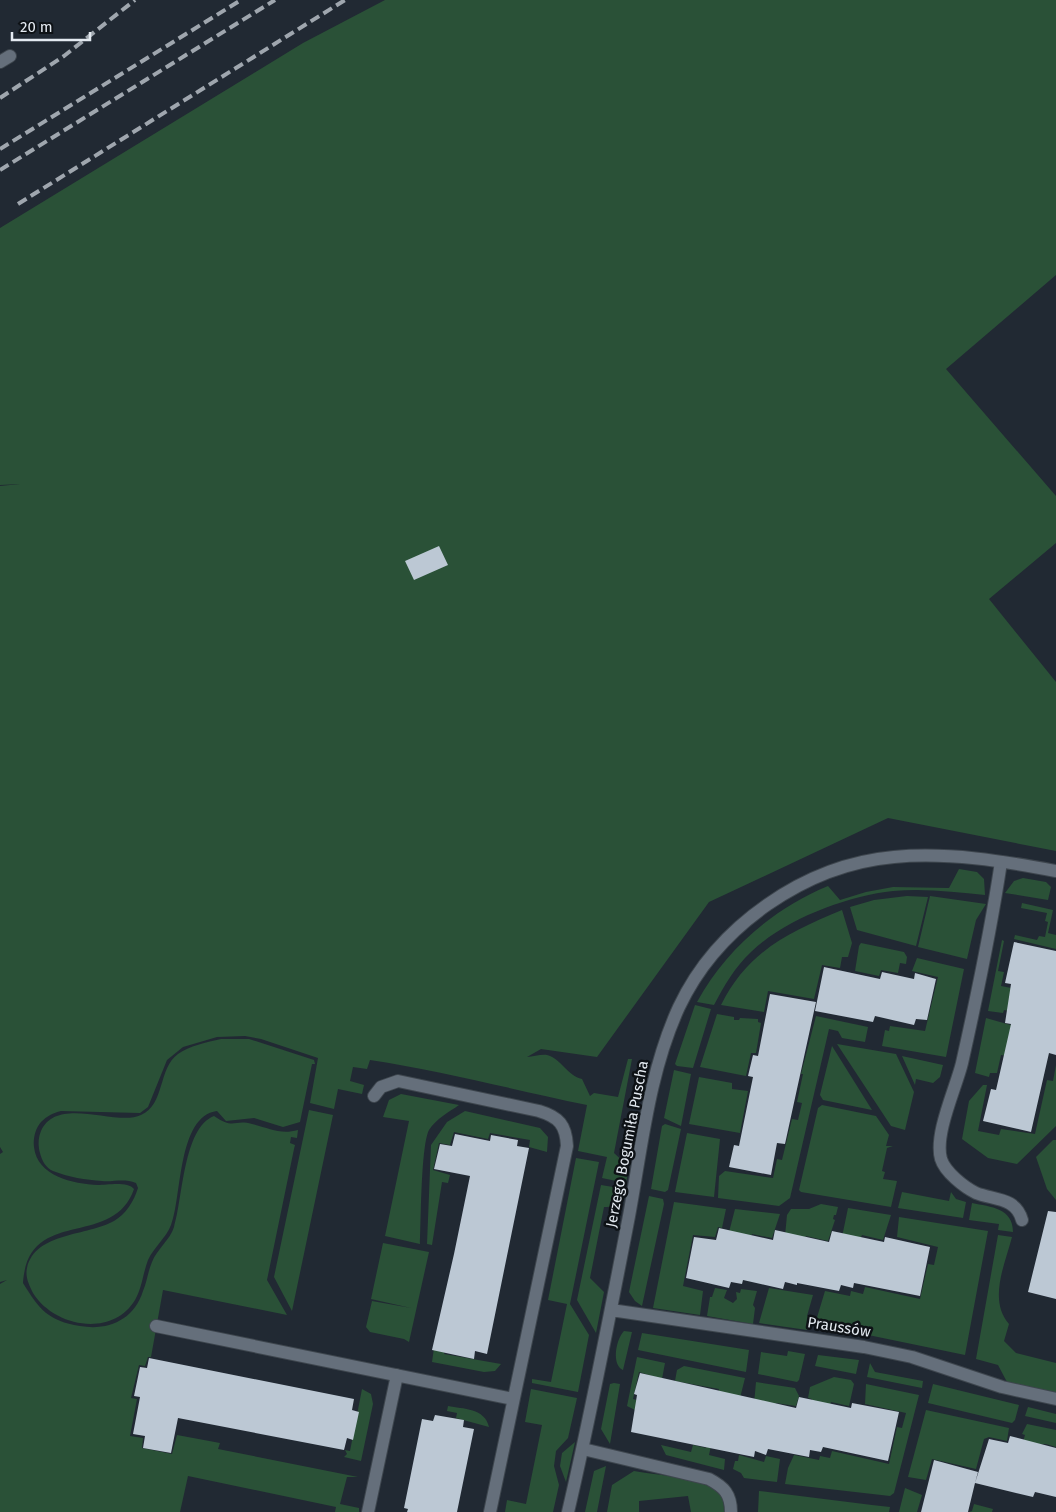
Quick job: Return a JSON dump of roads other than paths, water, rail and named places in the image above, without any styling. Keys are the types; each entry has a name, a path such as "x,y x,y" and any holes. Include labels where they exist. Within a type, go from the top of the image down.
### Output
{"street":[{"name":"Jerzego Bogumiła Puscha","path":"568,1512 583,1449 656,1076 678,1009 703,966 752,916 794,888 851,865 893,857 958,857 1056,871"},
{"path":"1001,862 982,967 961,1065 947,1109 941,1151 944,1164 958,1180 977,1193 1011,1204 1019,1212 1022,1220"},
{"path":"374,1096 381,1086 398,1081 539,1111 555,1117 564,1126 567,1146 490,1512"},
{"name":"Praussów","path":"611,1310 864,1347 912,1357 1002,1387 1056,1399"},
{"path":"156,1326 513,1399"},
{"path":"368,1512 397,1375"},
{"path":"583,1449 709,1480 724,1488 731,1503 731,1512"}],"railway":[{"path":"0,98 64,56 135,0"},
{"path":"0,149 241,0"},
{"path":"0,170 275,0"},
{"path":"18,204 345,0"}]}
